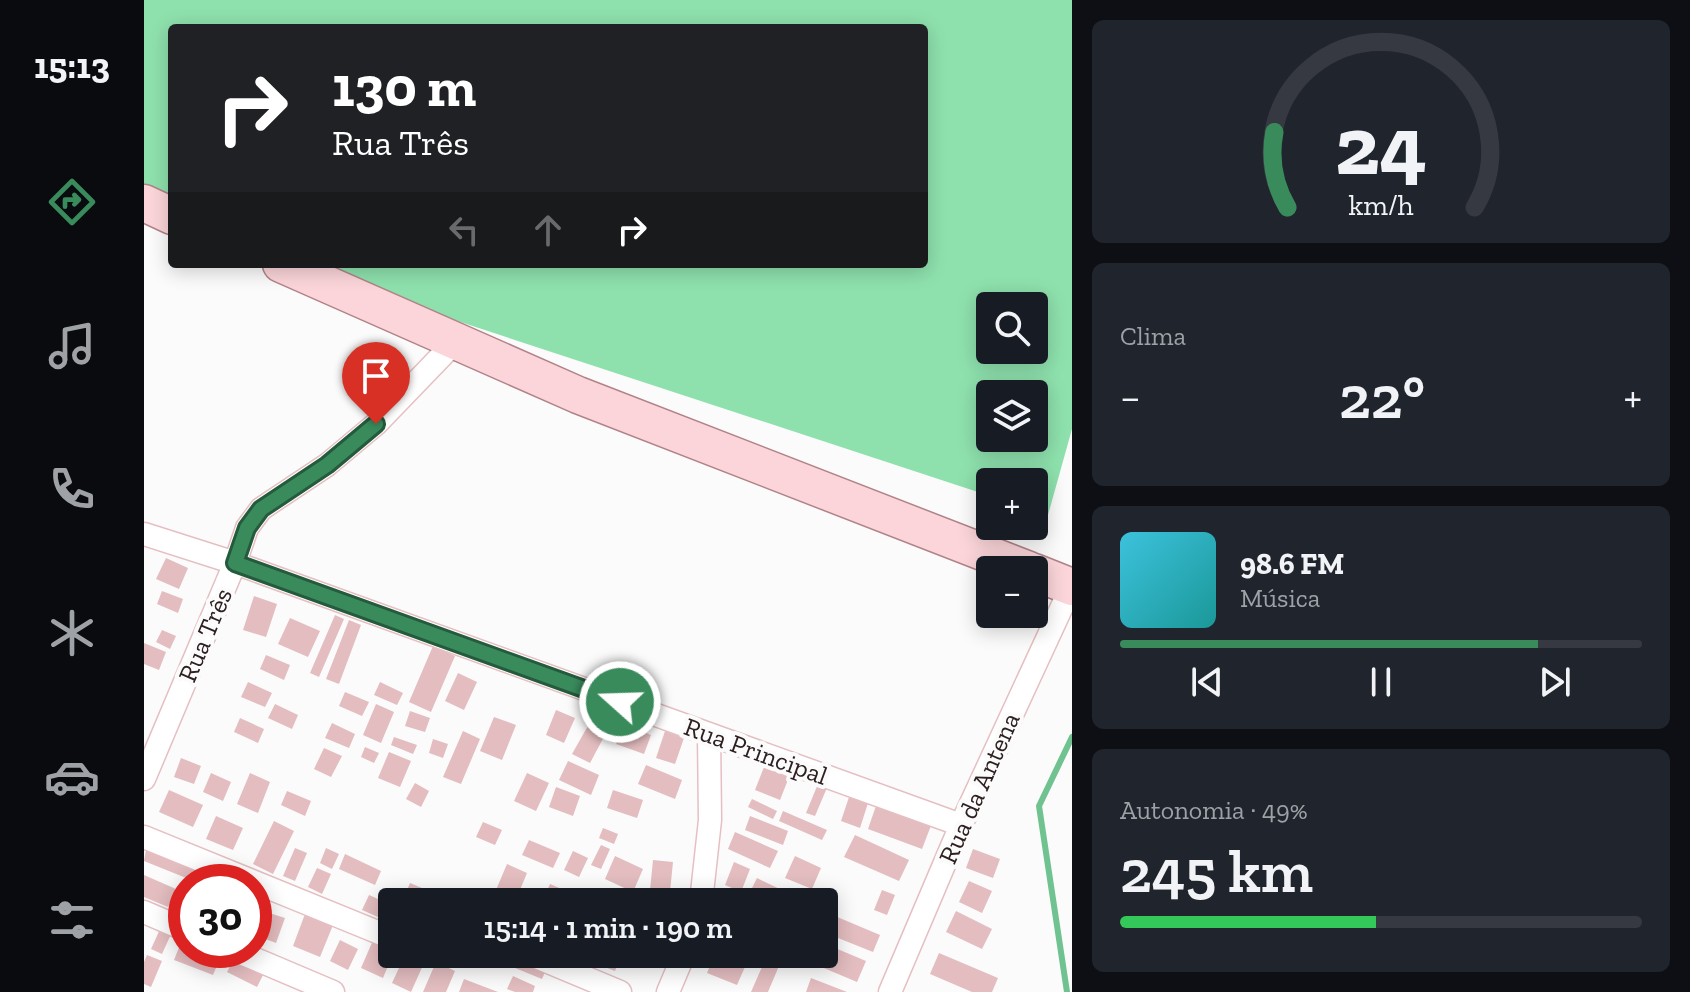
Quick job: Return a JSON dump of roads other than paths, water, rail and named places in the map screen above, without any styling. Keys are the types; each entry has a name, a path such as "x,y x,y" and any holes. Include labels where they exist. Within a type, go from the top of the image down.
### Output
{"main road":[{"path":"144,203 168,214"},
{"path":"290,268 578,395 992,556"},
{"path":"1048,577 1072,586"}],"street":[{"name":"Rua Três","path":"144,779 247,528 261,509 327,465 376,424 456,341"},
{"name":"Rua Principal","path":"144,534 235,563 961,825"},
{"name":"Rua da Antena","path":"890,992 961,825 1072,586"},
{"path":"703,888 710,820 709,734"},
{"path":"144,837 378,932"},
{"path":"144,912 168,922"},
{"path":"272,966 333,992"},
{"path":"563,968 620,992"},
{"path":"668,992 678,968"}],"waterway":[{"path":"1067,992 1039,806 1072,737"}]}
